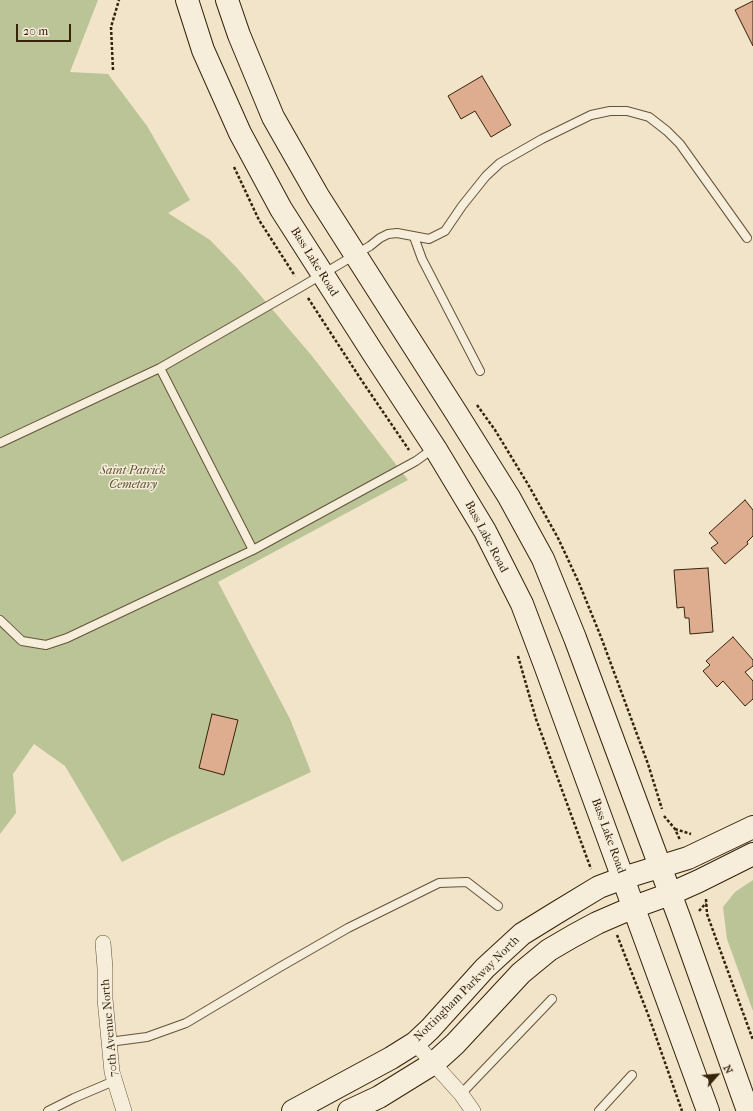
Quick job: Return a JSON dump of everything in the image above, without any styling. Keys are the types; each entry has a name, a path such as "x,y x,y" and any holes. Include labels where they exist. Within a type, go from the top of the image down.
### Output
{"main road":[{"name":"Bass Lake Road","path":"187,0 203,50 240,133 281,209 435,448 486,531 522,604 708,1111"},
{"path":"227,0 239,35 273,116 318,196 498,480 543,559 575,638 660,866 748,1111"},
{"name":"Nottingham Parkway North","path":"294,1111 391,1058 415,1043 485,968 522,934 581,897 599,887 623,878 688,858 753,827"},
{"path":"349,1111 379,1097 434,1063 455,1044 521,973 549,950 597,923 634,907 670,894 753,854"}],"street":[{"name":"70th Avenue North","path":"103,943 105,999 112,1072 124,1111"},
{"path":"415,1043 461,1094 473,1111"}],"lane":[{"path":"0,443 160,368 294,291 388,234 397,233 429,239 445,231 462,206 486,176 500,164 542,140 591,115 610,111 628,111 648,117 667,130 680,144 747,238"},
{"path":"414,237 422,259 480,371"},
{"path":"160,368 253,550"},
{"path":"0,620 22,641 46,645 67,638 253,550 416,461 435,448"},
{"path":"109,1042 147,1037 186,1023 348,928 439,883 467,882 498,906"},
{"path":"461,1094 552,999"},
{"path":"599,1111 632,1075"},
{"path":"48,1111 114,1081"}],"path":[{"path":"113,70 111,27 119,0"},
{"path":"308,298 411,454"},
{"path":"518,654 536,719 587,858"},
{"path":"706,903 707,914 753,1040"},
{"path":"620,942 649,1017 682,1111"}],"green space":[{"name":"Saint Patrick Cemetary","path":"0,0 98,0 70,72 108,74 147,126 190,200 168,213 210,240 237,268 312,356 408,480 218,582 290,719 311,772 169,838 122,862 65,766 34,744 13,774 16,813 0,834"},
{"path":"753,880 753,1011 727,939 723,907 735,892"}],"building":[{"path":"753,1 753,46 735,10"},
{"path":"482,76 511,125 491,137 475,111 461,119 448,96"},
{"path":"745,500 753,510 753,536 747,542 748,544 725,564 711,548 718,543 709,533"},
{"path":"708,568 713,632 690,634 689,618 685,618 684,607 677,608 674,570"},
{"path":"733,637 753,660 753,666 745,672 753,681 753,699 745,706 723,681 717,687 703,671 710,665 706,661"},
{"path":"212,714 238,720 224,775 199,768"}]}
